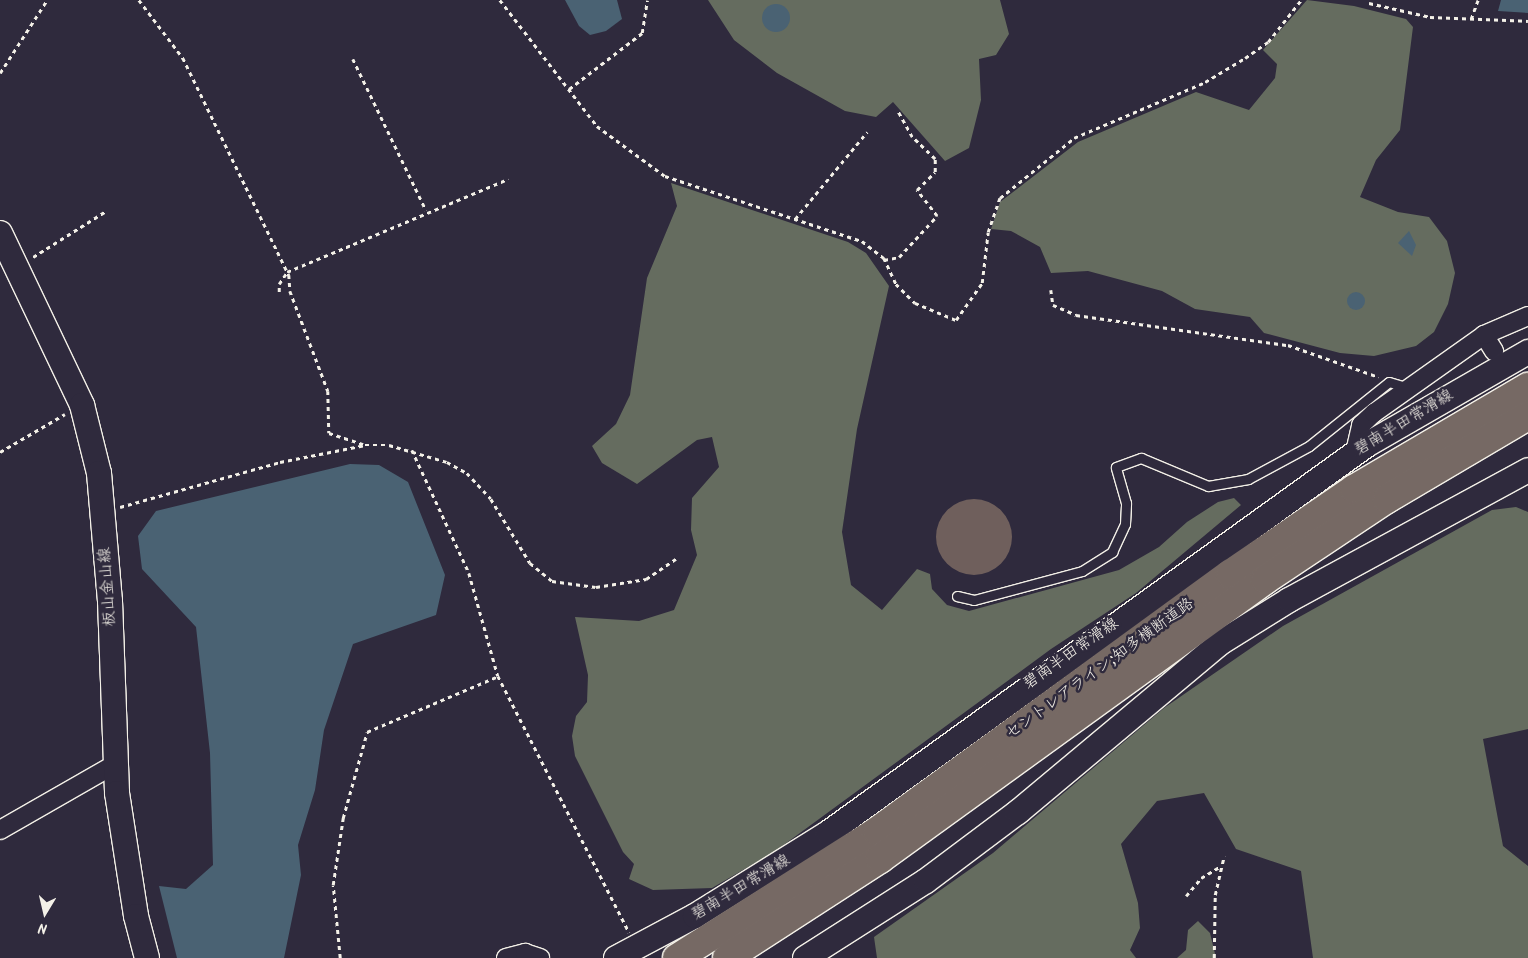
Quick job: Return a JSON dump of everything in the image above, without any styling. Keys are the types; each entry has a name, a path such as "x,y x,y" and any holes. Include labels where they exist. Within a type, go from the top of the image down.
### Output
{"highway":[{"name":"セントレアライン;知多横断道路","path":"677,958 877,831 1230,574 1354,489 1528,387"},
{"name":"セントレアライン;知多横断道路","path":"727,958 880,859 1265,580 1387,499 1528,416"}],"main road":[{"name":"板山金山線","path":"0,233 18,267 82,404 99,473 117,763 136,916 147,958"},
{"name":"碧南半田常滑線","path":"616,958 695,916 828,833 1355,452 1528,352"},
{"path":"805,958 926,881 1018,812 1220,643 1289,600 1528,470"}],"street":[{"path":"1355,452 1361,425 1409,388 1484,335 1528,316"},
{"path":"1484,335 1494,352"},
{"path":"0,830 117,763"},
{"path":"506,958 525,954 540,958"}],"lane":[{"path":"957,596 974,600 1082,571 1112,552 1125,524 1126,503 1116,467 1141,458 1208,486 1248,479 1309,446 1389,382 1409,388"}],"path":[{"path":"0,73 47,0"},
{"path":"139,0 183,58 287,272 290,291 328,391 329,433 365,445 412,450 468,474 491,499 530,563 552,581 596,587 646,579 676,559"},
{"path":"500,0 597,126 666,176 862,241 884,260 896,284 915,303 950,320 963,316 982,284 988,232 1000,198 1074,138 1205,82 1245,58 1281,29 1301,0"},
{"path":"569,89 642,34 647,0"},
{"path":"1471,19 1478,0"},
{"path":"1369,3 1430,17 1528,21"},
{"path":"353,58 426,210"},
{"path":"884,260 898,257 937,216 918,190 935,172 935,159 912,137 898,112"},
{"path":"795,220 868,132"},
{"path":"280,292 279,284 287,272 426,210 508,178"},
{"path":"18,267 106,211"},
{"path":"1050,290 1053,305 1076,315 1288,346 1389,382"},
{"path":"0,452 82,404"},
{"path":"102,512 280,462 365,445"},
{"path":"412,450 469,573 498,676 629,932"},
{"path":"340,958 333,885 343,818 367,732 498,676"},
{"path":"1214,958 1215,895 1224,856"},
{"path":"1186,896 1201,878 1222,866"}],"green space":[{"path":"708,0 1000,0 1009,34 996,55 979,59 981,100 969,148 945,161 893,102 876,117 845,111 777,73 734,40"},
{"path":"1307,0 1354,6 1406,19 1413,27 1400,130 1376,160 1360,197 1398,212 1429,217 1447,241 1455,273 1448,304 1434,332 1416,346 1374,356 1340,353 1264,333 1250,317 1195,309 1162,291 1088,271 1051,273 1040,247 1011,231 991,229 1000,202 1078,142 1196,92 1249,110 1275,78 1277,64 1263,50"},
{"path":"671,183 848,242 866,253 889,286 857,429 842,532 851,585 882,610 917,569 930,574 932,589 947,605 969,611 1119,570 1159,547 1187,522 1218,502 1234,498 1241,505 1136,593 1051,649 774,852 712,888 653,890 629,879 634,864 623,852 575,756 572,736 576,716 587,702 588,675 575,617 639,621 674,610 697,555 691,530 692,498 719,467 712,437 697,440 637,484 602,463 592,446 616,424 630,395 647,278 677,206"},
{"path":"1516,507 1528,512 1528,729 1483,739 1503,846 1528,866 1528,958 1313,958 1301,871 1236,849 1204,793 1157,801 1121,844 1138,903 1140,928 1130,950 1136,958 877,958 874,937 993,853 1164,708 1283,626 1492,510"},
{"path":"1198,921 1210,933 1216,958 1177,958 1186,950 1188,930"}],"water":[{"path":"565,0 617,0 622,19 606,31 590,35 579,26"},
{"path":"1501,0 1528,0 1528,13 1498,11"},
{"path":"776,4 786,8 790,18 786,28 776,32 766,28 762,18 766,8"},
{"path":"1409,231 1416,245 1412,256 1398,243"},
{"path":"1352,292 1360,292 1365,297 1363,308 1352,310 1347,305 1347,297"},
{"path":"350,464 379,465 408,482 445,575 436,615 353,644 324,730 315,790 298,845 301,875 284,958 177,958 159,886 186,889 213,865 210,753 196,627 142,569 138,536 156,511"}],"building":[{"path":"974,499 988,502 1001,510 1009,523 1012,537 1009,551 1001,564 988,572 974,575 960,572 947,564 939,551 936,537 939,523 947,510 960,502"}]}
